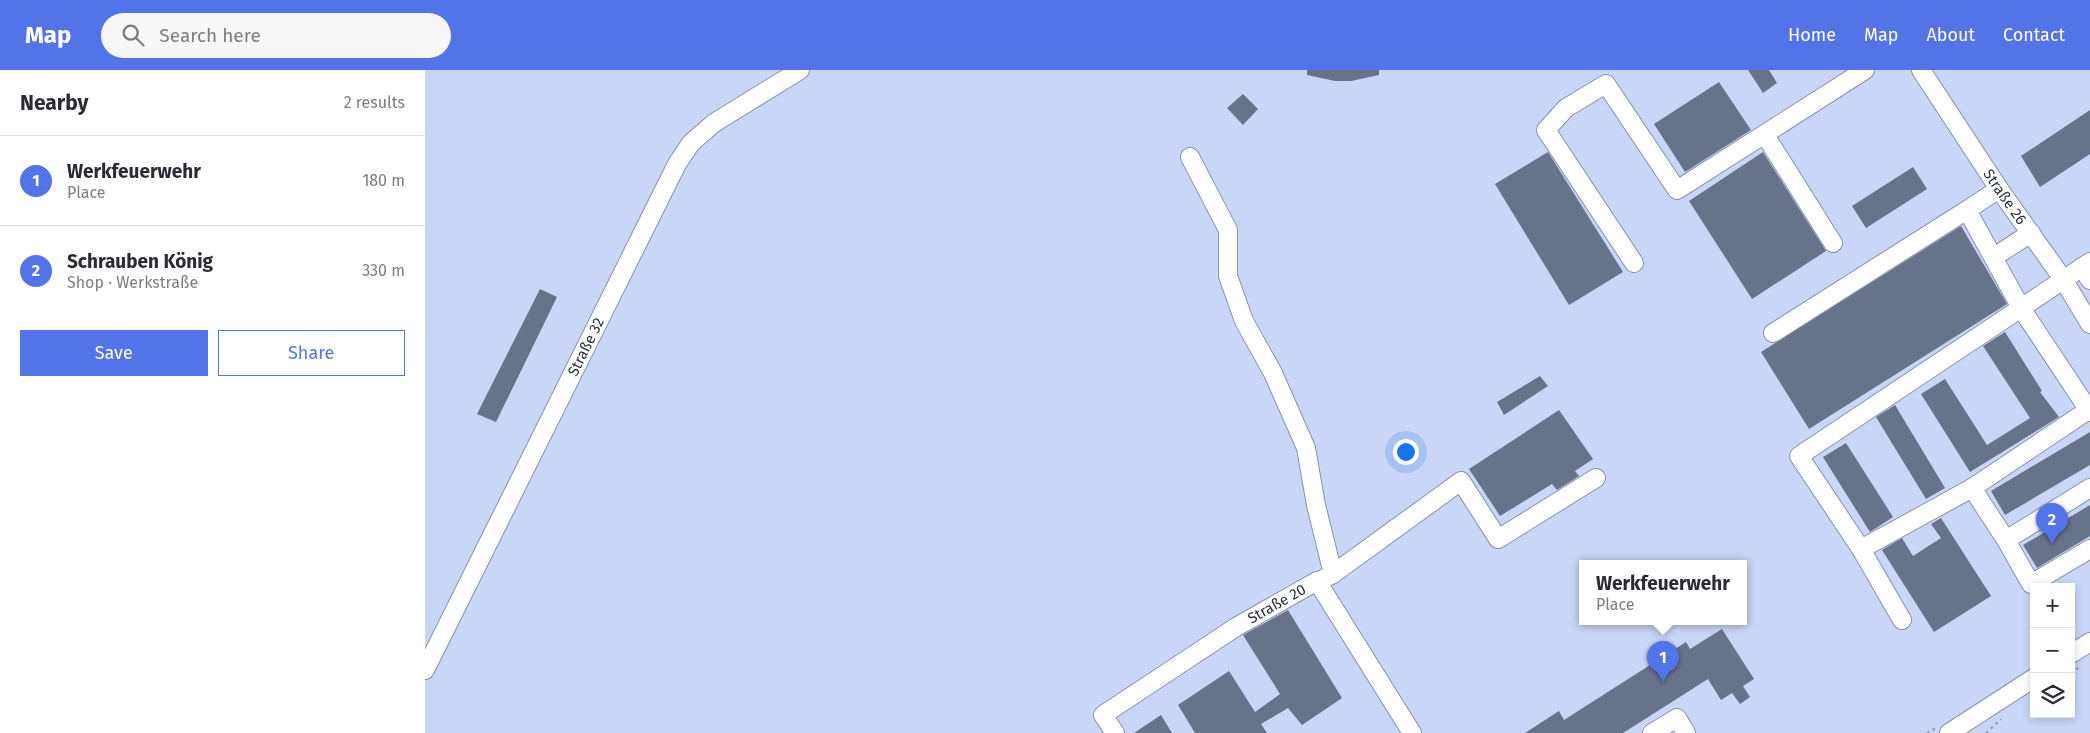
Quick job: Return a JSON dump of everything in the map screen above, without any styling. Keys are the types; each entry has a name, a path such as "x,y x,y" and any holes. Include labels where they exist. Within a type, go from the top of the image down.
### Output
{"street":[{"name":"Straße 32","path":"425,670 677,164 691,143 714,123 800,70"},
{"path":"1634,263 1546,130 1566,108 1606,84 1677,190 1865,70"},
{"name":"Straße 26","path":"1921,70 1999,189 2063,279 2090,324"},
{"path":"1765,135 1833,243"},
{"path":"1190,157 1228,230 1228,276 1244,321 1273,373 1306,448 1316,505 1325,578 1461,481 1498,539 1595,478"},
{"path":"1773,333 1999,189"},
{"path":"1861,549 1972,488 2090,410 2021,308 1967,210"},
{"path":"1994,257 2031,233"},
{"path":"1903,620 1861,549 1799,456 2063,279 2087,270"},
{"path":"1972,488 2006,540 2031,584 2090,549"},
{"path":"2006,540 2090,488"},
{"name":"Straße 20","path":"1115,733 1103,715 1236,628 1325,578 1412,733"},
{"path":"2075,651 2090,642"},
{"path":"1949,733 2030,681"},
{"path":"1652,733 1677,718 1686,733"}],"path":[{"path":"1986,733 2002,718"}],"shaded area":[{"path":"425,70 2090,70 2090,733 425,733"}],"building":[{"path":"1307,70 1379,70 1379,75 1351,81 1335,81 1307,75"},
{"path":"1748,70 1769,70 1777,83 1763,93"},
{"path":"1719,82 1751,130 1685,172 1654,124"},
{"path":"1243,94 1258,109 1243,125 1227,108"},
{"path":"2090,110 2090,154 2040,187 2021,156"},
{"path":"1548,152 1623,272 1569,305 1495,184"},
{"path":"1763,152 1826,251 1752,299 1689,201"},
{"path":"1913,167 1927,189 1866,228 1852,206"},
{"path":"1961,226 2007,304 1809,429 1761,352"},
{"path":"540,289 557,297 496,422 477,414"},
{"path":"2005,332 2042,391 2040,392 2059,417 1970,472 1921,394 1945,379 1987,445 2030,418 1983,346"},
{"path":"1540,376 1548,386 1504,415 1497,402"},
{"path":"1895,405 1945,488 1926,499 1876,417"},
{"path":"1559,410 1593,459 1575,471 1579,476 1557,490 1552,484 1500,516 1469,469"},
{"path":"2090,432 2090,465 2005,515 1991,491"},
{"path":"1846,443 1893,517 1870,532 1823,457"},
{"path":"2090,505 2090,536 2037,568 2023,545"},
{"path":"1941,518 1991,596 1934,632 1882,550 1902,538 1913,556 1941,538 1931,524"},
{"path":"1288,610 1342,698 1302,725 1288,708 1261,724 1267,733 1195,733 1178,705 1229,671 1255,712 1280,694 1243,635"},
{"path":"1722,629 1754,679 1743,686 1750,697 1740,704 1732,693 1721,700 1708,679 1623,733 1525,733 1559,711 1564,720 1686,642 1690,649"},
{"path":"1161,715 1172,733 1134,733"}],"place":[{"name":"Schrauben König","path":"2052,544"},
{"name":"Werkfeuerwehr","path":"1663,682"}]}
